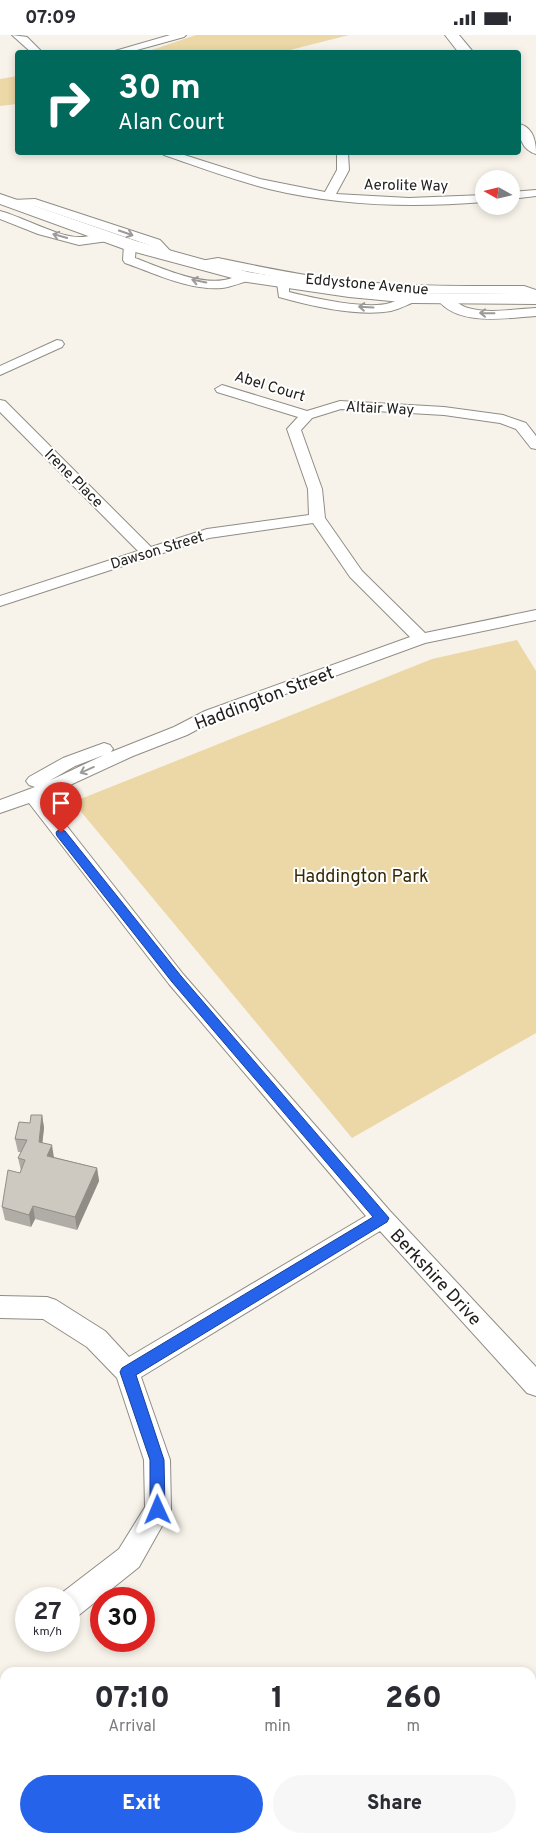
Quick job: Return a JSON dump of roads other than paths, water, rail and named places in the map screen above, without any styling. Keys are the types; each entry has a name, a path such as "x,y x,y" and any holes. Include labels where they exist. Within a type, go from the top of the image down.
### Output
{"main road":[{"path":"442,35 454,50"},
{"path":"452,35 465,50"},
{"path":"521,116 536,135"},
{"path":"521,130 536,149"},
{"name":"Eddystone Avenue","path":"4,206 198,265 247,277 412,298 536,299"}],"street":[{"path":"17,35 35,50"},
{"path":"124,50 181,35"},
{"name":"Aerolite Way","path":"174,155 286,189 329,196 401,203 475,200"},
{"name":"Aerolite Way","path":"329,196 341,176 346,161 344,155"},
{"path":"520,195 536,193"},
{"name":"Eddystone Avenue","path":"4,206 35,202 156,243 169,256"},
{"name":"Eddystone Avenue","path":"130,245 129,260 164,272 203,282 223,284 247,277"},
{"name":"Eddystone Avenue","path":"198,265 218,262 320,281 372,286 418,290 524,290 536,295"},
{"name":"Eddystone Avenue","path":"443,299 449,307 466,313 536,312"},
{"path":"0,371 56,344"},
{"name":"Abel Court","path":"222,389 307,415"},
{"name":"Irene Place","path":"0,404 148,553"},
{"name":"Altair Way","path":"307,415 340,405 444,411 503,419 521,426 536,445"},
{"path":"307,415 294,429 315,489 317,518 356,574 421,639"},
{"name":"Dawson Street","path":"0,601 207,534 317,518"},
{"name":"Haddington Street","path":"0,807 33,796 133,750 195,725 211,715 421,639 534,620"},
{"path":"0,793 20,788 69,762 106,748 198,715 211,715"},
{"name":"Berkshire Drive","path":"33,796 176,979 382,1218 536,1385"},
{"path":"128,1372 382,1218"},
{"path":"0,1307 48,1308 96,1339 128,1372 157,1460 158,1510 129,1558 80,1596"}],"park label":[{"name":"Haddington Park","path":"361,876"}]}
